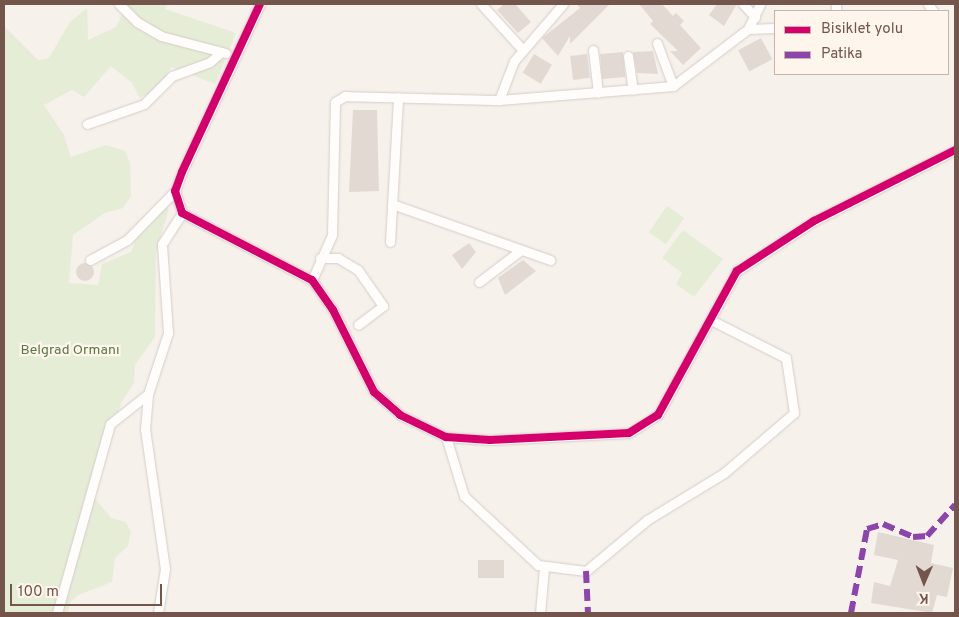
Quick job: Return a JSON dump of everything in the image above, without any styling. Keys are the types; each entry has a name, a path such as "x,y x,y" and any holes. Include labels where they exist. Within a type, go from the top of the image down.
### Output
{"street":[{"path":"119,4 137,22 161,36 234,55"},
{"path":"90,260 127,240 175,191 234,55 260,4"},
{"path":"481,4 522,49"},
{"path":"499,100 522,49 563,4"},
{"path":"743,4 755,17"},
{"path":"312,280 320,258 332,235 334,102 345,96 499,100 673,86 748,29 760,4"},
{"path":"748,29 774,28"},
{"path":"657,43 673,86"},
{"path":"592,50 598,93"},
{"path":"87,124 144,104 172,76 210,62 220,52"},
{"path":"628,56 633,90"},
{"path":"390,242 398,97"},
{"path":"175,191 182,213 312,280 333,310 374,392 400,415 446,437 490,440 629,434 658,414 713,321 738,271 814,221 955,150"},
{"path":"392,204 550,260"},
{"path":"158,613 165,570 145,429 148,394 168,333 162,244 182,213"},
{"path":"479,282 521,250"},
{"path":"320,258 338,258 358,270 383,306 358,325"},
{"path":"446,437 464,496 544,568 586,571 647,520 724,473 794,413 786,358 713,321"},
{"path":"57,613 110,424 148,394"},
{"path":"540,613 544,568"}],"green space":[{"name":"Belgrad Ormanı","path":"127,4 167,4 165,9 236,33 215,84 171,67 160,88 140,98 132,83 111,66 84,97 72,90 44,105 64,135 71,157 106,145 125,151 130,163 131,196 123,208 105,213 73,235 69,283 98,285 102,264 131,252 138,234 163,206 169,209 156,252 155,337 135,365 134,383 121,403 93,496 111,518 126,522 131,532 128,546 115,558 112,582 78,595 70,602 68,613 4,613 4,26 38,60 49,58 70,22 87,8 88,40 116,27"},
{"path":"667,206 684,218 666,244 649,232"},
{"path":"683,230 723,259 694,297 676,284 682,273 662,258"}],"building":[{"path":"504,4 515,4 531,22 518,33 497,10"},
{"path":"576,4 610,4 570,44 570,36 558,56 542,38 580,8"},
{"path":"639,4 662,4 673,16 676,13 684,21 680,25 701,48 683,65 670,51 678,51 650,24 653,21"},
{"path":"717,4 737,4 724,26 709,15"},
{"path":"761,38 772,59 749,71 738,50"},
{"path":"653,51 658,74 637,73 633,52"},
{"path":"623,52 625,77 602,79 600,54"},
{"path":"534,54 552,65 541,84 523,73"},
{"path":"587,54 590,78 573,80 570,56"},
{"path":"353,110 377,110 379,191 349,192"},
{"path":"469,243 476,252 462,269 452,255"},
{"path":"523,260 536,271 505,295 498,278"},
{"path":"85,263 91,266 94,272 91,278 85,281 79,278 76,272 79,266"},
{"path":"878,532 934,545 931,563 953,568 947,597 937,595 932,613 871,603 874,582 890,586 898,560 874,555"},
{"path":"478,560 504,560 504,578 478,578"}],"marked path":[{"path":"851,613 867,529 883,524 913,537 927,536 955,505"},
{"path":"586,571 588,613"}],"cycle path":[{"path":"260,4 182,172 175,191 182,213 312,280 333,310 374,392 400,415 446,437 490,440 629,433 658,415 737,271 814,221 955,150"}]}
